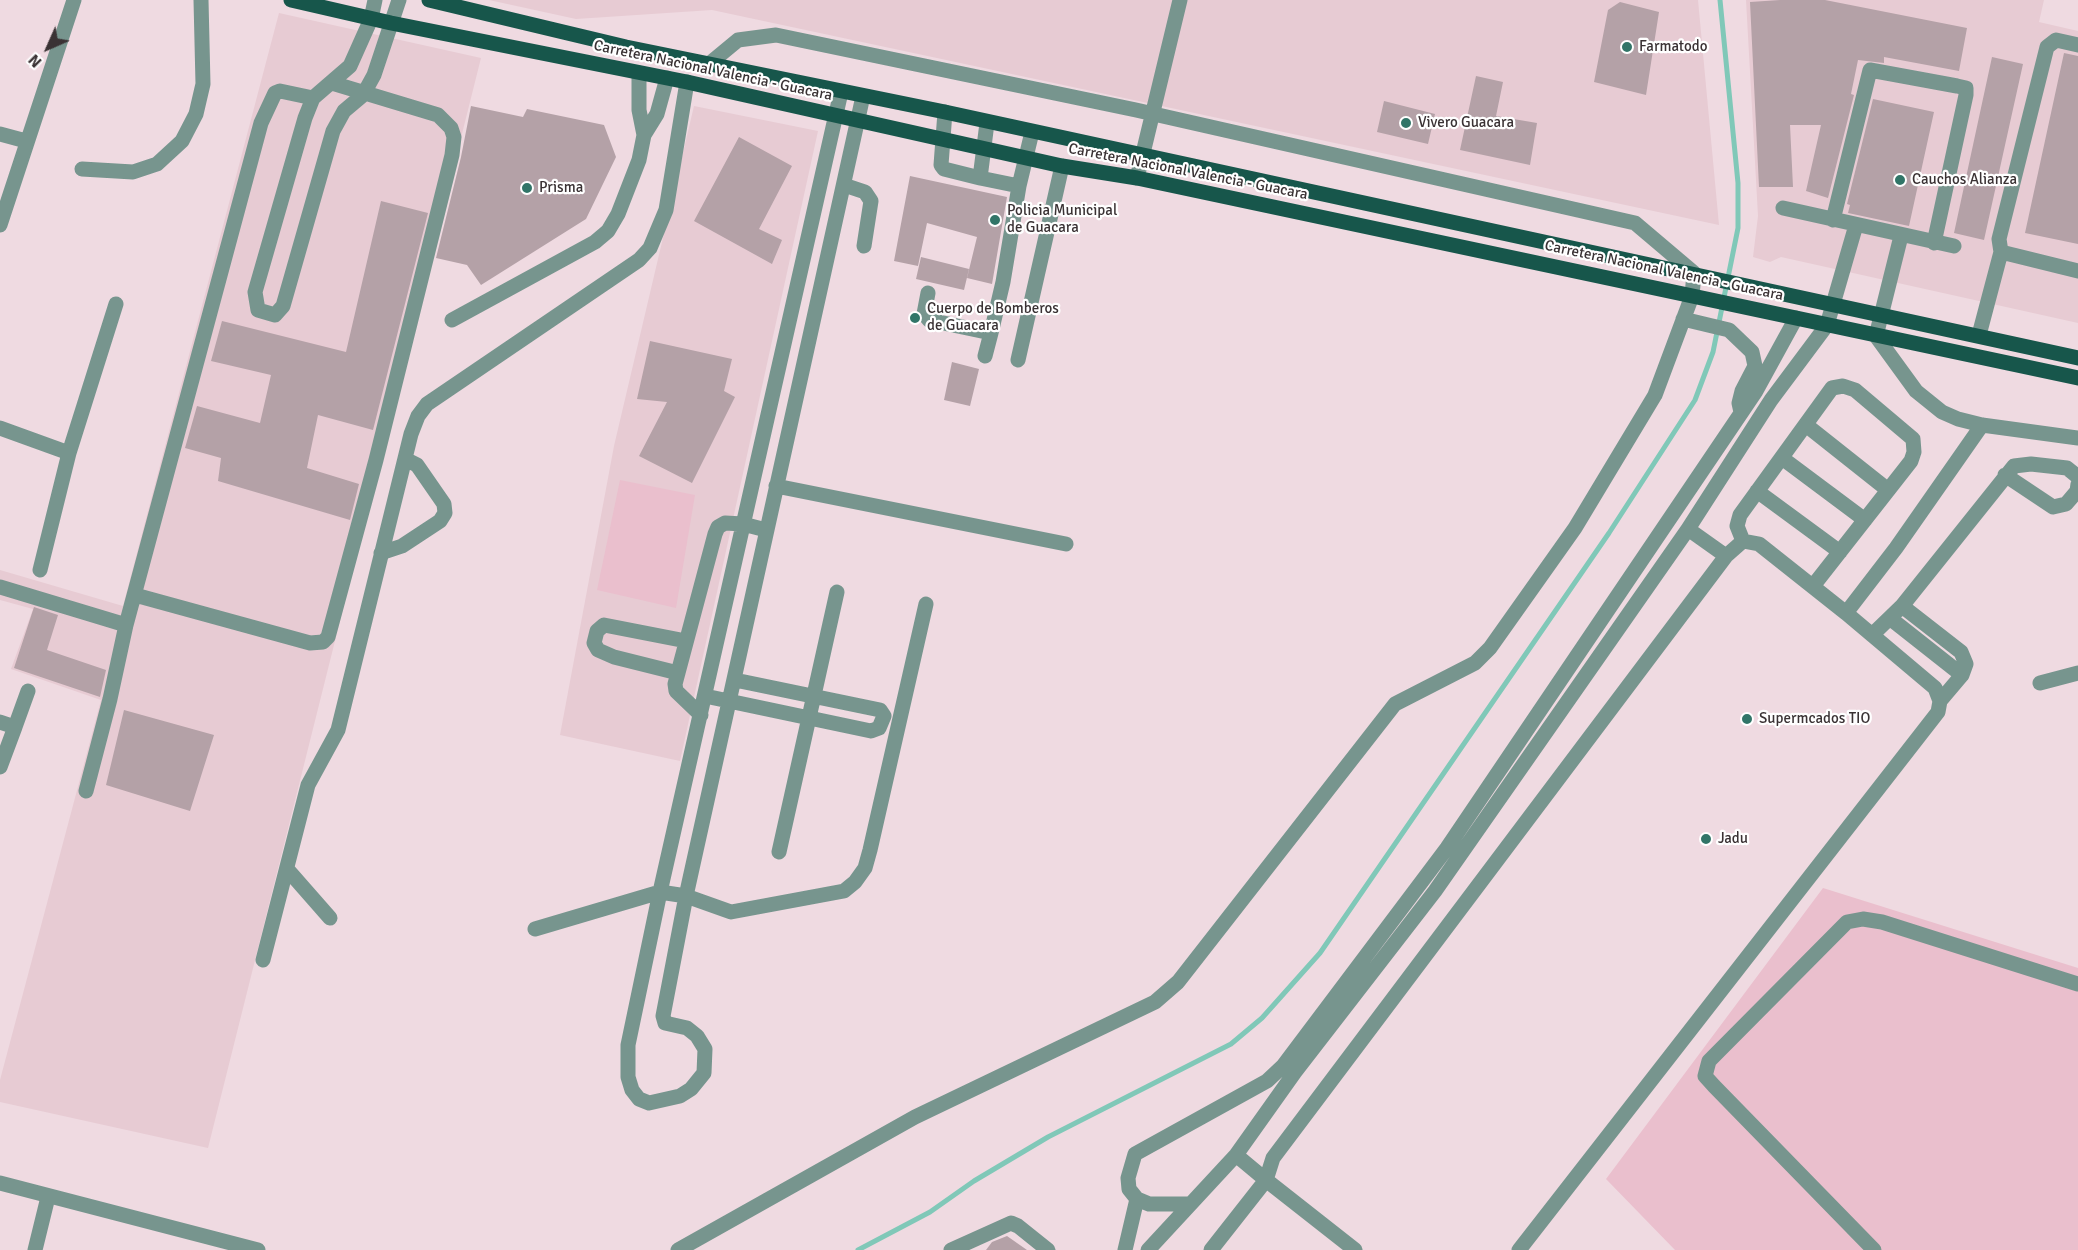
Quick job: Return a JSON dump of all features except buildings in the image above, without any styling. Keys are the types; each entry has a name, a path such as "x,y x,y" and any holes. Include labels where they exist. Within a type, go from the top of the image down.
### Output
{"main road":[{"name":"Carretera Nacional Valencia - Guacara","path":"291,0 370,19 687,82 942,137 1062,166 1137,178 2078,378"},
{"name":"Carretera Nacional Valencia - Guacara","path":"429,0 709,64 945,112 987,123 1694,273 2078,358"}],"street":[{"path":"0,225 74,0"},
{"path":"82,169 133,171 157,164 182,141 196,114 203,84 201,0"},
{"path":"375,0 370,19 350,66 313,98 255,292 258,310 274,315 283,306 333,131 344,111 363,95 374,75 399,0"},
{"path":"1137,178 1180,0"},
{"path":"678,1250 915,1117 1155,1002 1178,982 1395,704 1483,657 1575,528 1655,395 1692,296 1694,273 1635,223 1153,114 776,35 738,40 709,64"},
{"path":"1979,335 2001,252 2001,223 2047,47 2056,39 2078,45"},
{"path":"1833,220 1870,70 1966,88 1934,243"},
{"path":"639,73 639,110 644,135"},
{"path":"452,320 602,237 618,214 639,160 644,135 657,114 667,78"},
{"path":"263,960 311,777 338,730 414,424 428,404 639,260 650,248 666,210 687,82"},
{"path":"135,596 310,643 323,642 328,637 376,460 452,155 454,137 451,128 438,115 405,104 363,95 332,83"},
{"path":"841,92 660,892 628,1045 628,1077 632,1090 639,1099 649,1103 680,1096 691,1089 704,1073 706,1064 705,1049 697,1036 687,1028 663,1020 686,896 863,96"},
{"path":"86,791 126,625 261,123 275,93 313,98"},
{"path":"945,112 940,159 944,169 1019,186"},
{"path":"980,177 987,123"},
{"path":"984,356 1003,282 1019,186 1032,132"},
{"path":"0,134 27,141"},
{"path":"1018,360 1062,166"},
{"path":"844,185 866,192 871,201 864,246"},
{"path":"1783,208 1954,246"},
{"path":"1148,1250 1236,1155 1302,1063 1435,891 1688,529 1771,400 1827,324 1835,305 1856,225"},
{"path":"1901,236 1876,336 1916,391 1942,412 1982,425 2078,438"},
{"path":"2001,252 2078,271"},
{"path":"928,293 924,314 929,320 991,333"},
{"path":"40,570 69,453 116,304"},
{"path":"1190,1204 1164,1205 1137,1199 1129,1189 1128,1178 1135,1154 1267,1081 1283,1066 1447,848 1741,412 1796,318"},
{"path":"1683,319 1729,330 1752,352 1755,366 1742,391 1739,403 1741,412"},
{"path":"1743,541 1737,526 1740,515 1832,388 1843,386 1855,390 1912,439 1914,452 1911,461 1813,586"},
{"path":"1806,425 1888,490"},
{"path":"1846,613 1896,548 1982,425"},
{"path":"0,428 69,453"},
{"path":"1782,458 1865,520"},
{"path":"381,553 402,546 440,521 445,513 444,504 417,465 405,459"},
{"path":"1872,635 1902,606 2014,466 2031,464 2067,468 2078,477"},
{"path":"2005,475 2053,507 2066,504 2077,491 2078,484"},
{"path":"776,486 1066,544"},
{"path":"1757,491 1840,552"},
{"path":"701,715 676,691 686,641 718,527 725,523 743,524 766,530"},
{"path":"1688,529 1726,556"},
{"path":"1211,1250 1266,1180 1273,1158 1726,556 1743,541"},
{"path":"1743,541 1759,544 1813,586 1923,676 1935,688 1940,702"},
{"path":"0,587 126,625"},
{"path":"779,852 837,592"},
{"path":"535,928 660,892 686,896 724,912 738,912 844,891 855,882 865,868 870,850 926,604"},
{"path":"1519,1250 1931,722 1938,712 1940,702 1962,675 1966,664 1961,651 1902,606"},
{"path":"1891,619 1962,675"},
{"path":"678,673 598,650 594,643 597,631 604,625 686,641"},
{"path":"2040,683 2078,673"},
{"path":"705,696 871,731 879,728 884,716 883,711 735,680"},
{"path":"0,767 28,691"},
{"path":"0,722 15,727"},
{"path":"287,869 330,918"},
{"path":"1874,1250 1705,1076 1708,1061 1847,922 1863,919 1882,922 2078,984"},
{"path":"1236,1155 1355,1250"},
{"path":"0,1183 216,1245 258,1250"},
{"path":"35,1250 48,1197"},
{"path":"1125,1250 1137,1199"},
{"path":"951,1250 1011,1223 1048,1250"}],"shaded area":[{"path":"489,0 1698,0 1719,225 712,10 576,19"},
{"path":"1746,0 2044,0 2039,22 2078,31 2078,323 1781,257 1770,262 1753,257 1758,216"},
{"path":"279,13 481,58 208,1148 0,1102 0,1080 101,700 11,669 33,609 0,600 0,570 123,606"},
{"path":"694,106 818,131 680,761 560,735 614,446"},
{"path":"620,480 695,495 676,608 597,590"},
{"path":"1823,888 2078,968 2078,1250 1675,1250 1606,1179"}],"waterway":[{"path":"858,1250 930,1212 974,1181 1048,1137 1231,1044 1262,1018 1320,953 1609,533 1695,400 1713,352 1738,228 1738,183 1720,0"}],"place":[{"name":"Farmatodo","path":"1627,47"},
{"name":"Vivero Guacara","path":"1406,123"},
{"name":"Cauchos Alianza","path":"1900,180"},
{"name":"Prisma","path":"527,188"},
{"name":"Policia Municipal de Guacara","path":"995,220"},
{"name":"Cuerpo de Bomberos de Guacara","path":"915,318"},
{"name":"Supermcados TIO","path":"1747,719"},
{"name":"Jadu","path":"1706,839"}]}
